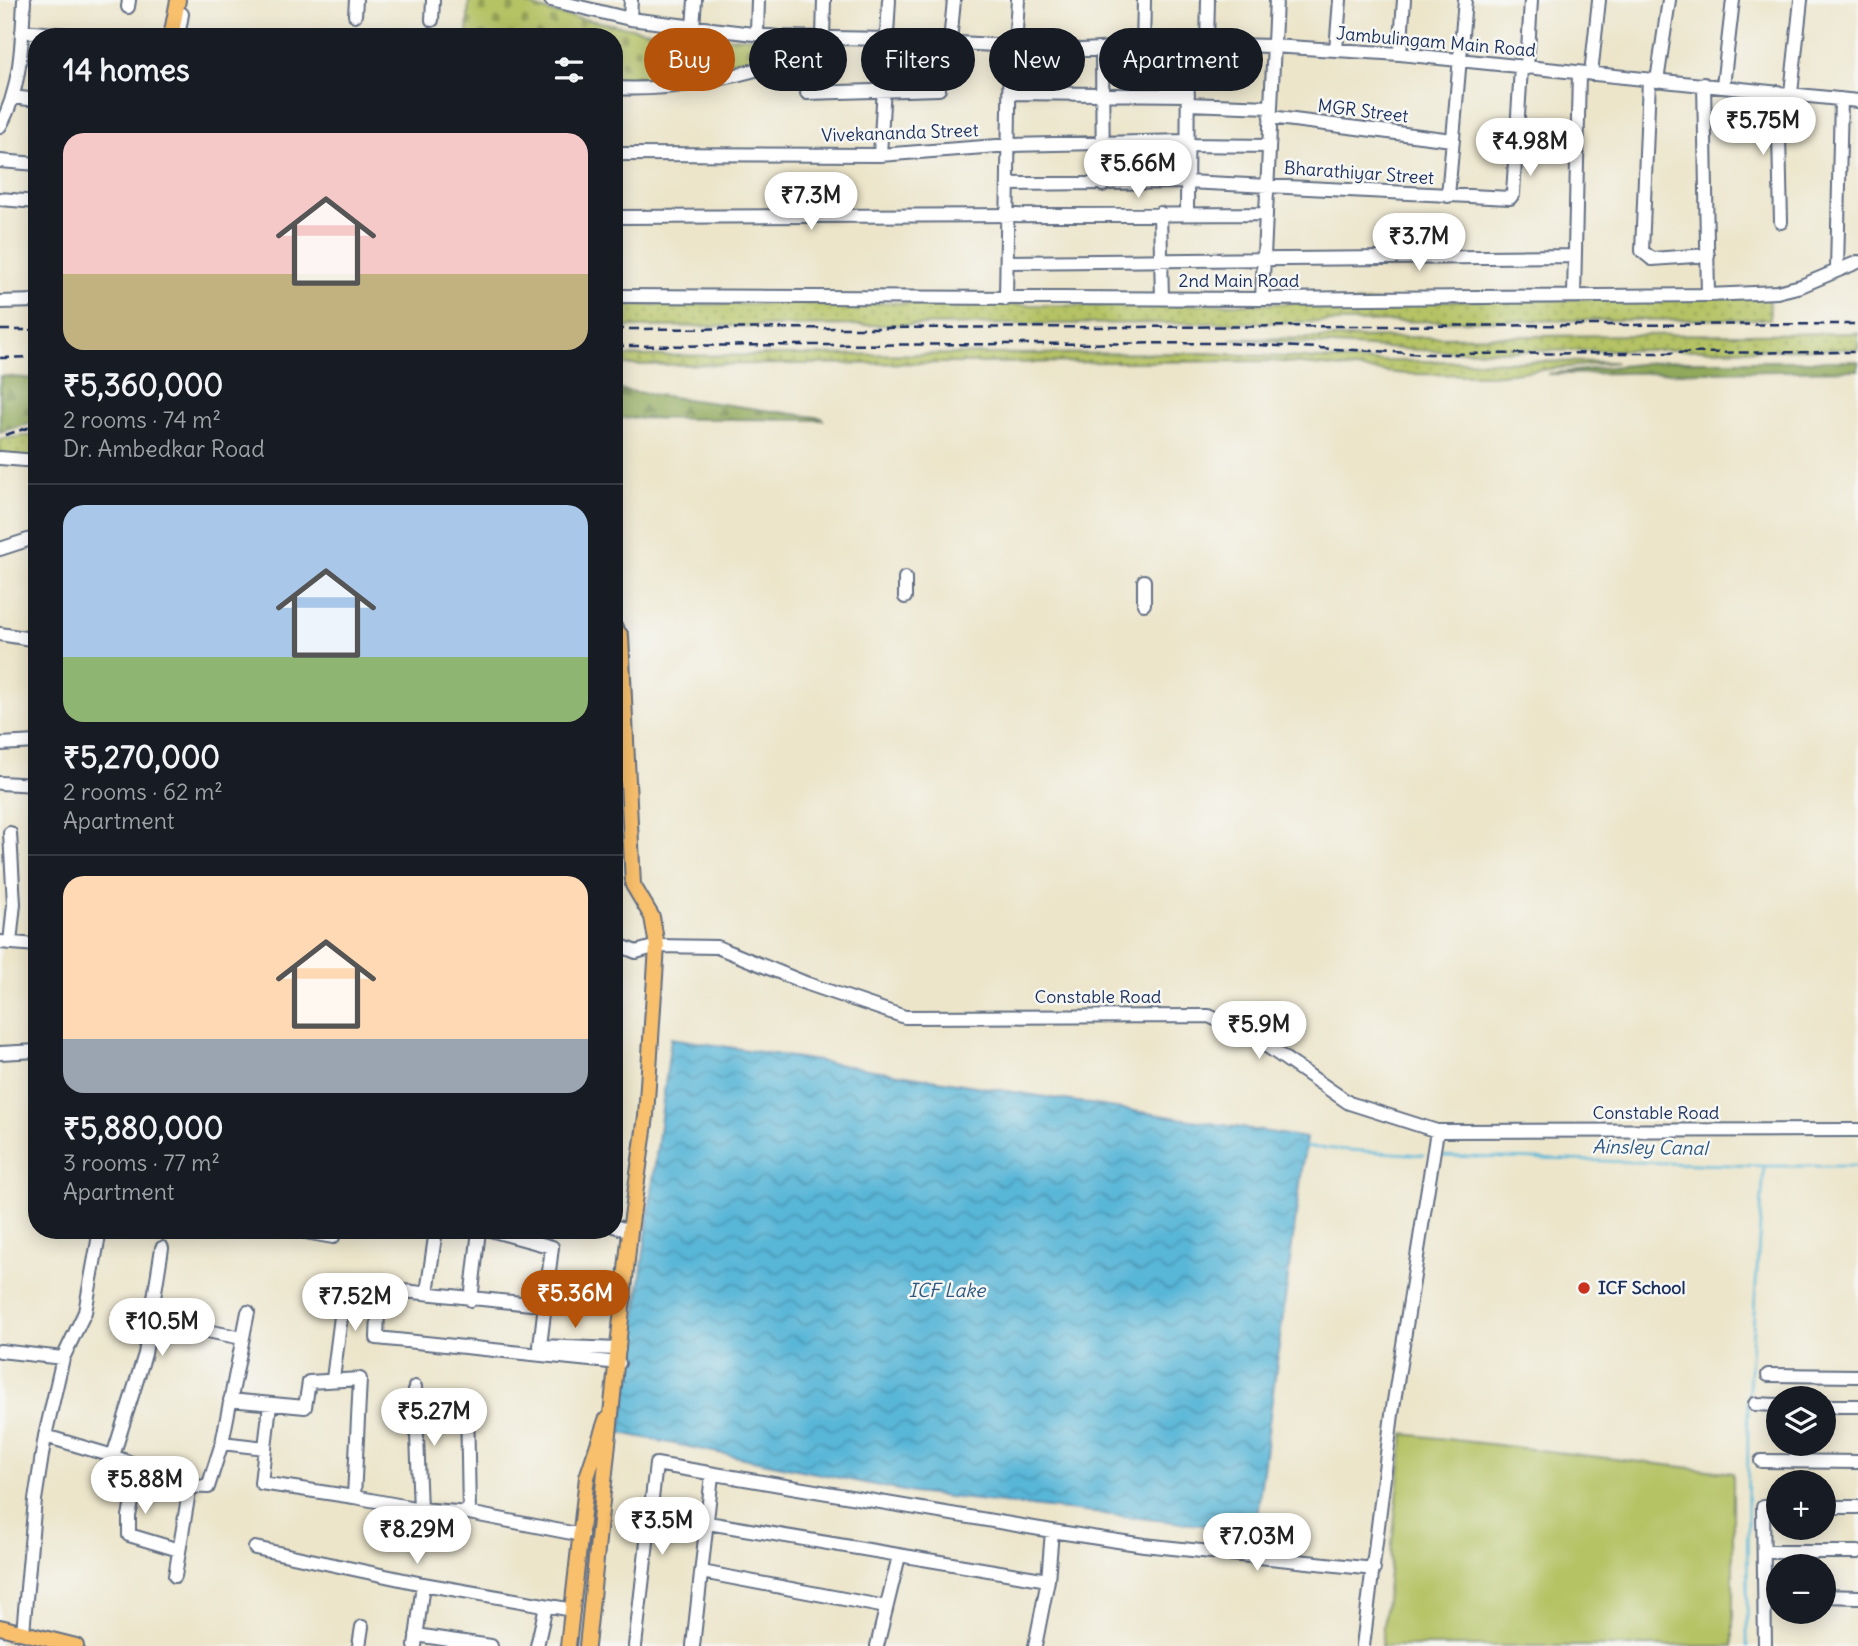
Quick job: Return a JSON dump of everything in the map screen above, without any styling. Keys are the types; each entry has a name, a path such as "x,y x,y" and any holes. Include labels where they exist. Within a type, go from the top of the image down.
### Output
{"main road":[{"path":"171,28 178,0"},
{"path":"587,1646 630,1231 646,1116 657,946 652,917 633,885 623,798"},
{"path":"568,1646 587,1477 614,1393"},
{"path":"0,1627 76,1646"}],"street":[{"path":"0,125 12,96 24,0"},
{"path":"170,28 172,0"},
{"path":"179,28 184,0"},
{"path":"355,15 356,0"},
{"path":"432,20 433,0"},
{"path":"630,19 631,0"},
{"path":"694,27 695,0"},
{"path":"757,28 758,0"},
{"path":"823,28 824,0"},
{"path":"888,28 889,0"},
{"path":"951,28 954,0"},
{"path":"1015,28 1018,0"},
{"path":"1143,28 1144,0"},
{"path":"1207,28 1208,0"},
{"path":"1262,299 1276,0"},
{"path":"1336,50 1340,0"},
{"path":"1400,54 1404,0"},
{"path":"1448,196 1465,0"},
{"path":"1524,68 1531,0"},
{"path":"1574,296 1585,74 1599,0"},
{"path":"1669,0 1653,80 1642,251 1652,259 1708,255"},
{"path":"1723,86 1733,0"},
{"path":"1781,222 1785,92 1801,0"},
{"name":"Jambulingam Main Road","path":"559,1 630,19 749,32"},
{"path":"22,31 28,32"},
{"name":"Jambulingam Main Road","path":"1263,46 1400,54 1858,99"},
{"name":"Bharathiyar Street","path":"1010,184 1188,182 1267,184 1448,196 1512,196 1524,68"},
{"path":"623,89 645,90 716,82 749,72"},
{"path":"1704,84 1707,295"},
{"path":"807,93 861,90"},
{"path":"880,155 883,91"},
{"path":"1103,91 1103,185"},
{"path":"1187,214 1188,91"},
{"path":"1006,299 1011,93"},
{"name":"MGR Street","path":"1011,93 1188,99 1452,140"},
{"path":"12,96 28,99"},
{"path":"1837,269 1841,99"},
{"name":"Vivekananda Street","path":"623,153 880,155 1010,145 1187,143 1269,146"},
{"path":"0,161 28,163"},
{"path":"0,199 28,201"},
{"path":"1160,213 1162,298"},
{"path":"623,217 1266,214"},
{"path":"1007,262 1163,258 1574,256"},
{"name":"2nd Main Road","path":"623,296 1262,299 1707,295 1777,292 1801,286 1858,261"},
{"path":"0,302 28,301"},
{"path":"0,458 28,460"},
{"path":"0,549 28,540"},
{"path":"905,578 905,597"},
{"path":"1144,581 1144,604"},
{"path":"0,634 28,639"},
{"path":"0,744 28,742"},
{"path":"0,783 28,785"},
{"path":"10,833 14,904 5,942 28,944"},
{"name":"Constable Road","path":"623,947 636,952 657,946 717,947 808,984 905,1017 1209,1016 1255,1038 1349,1103 1437,1131 1858,1130"},
{"path":"0,1053 28,1051"},
{"path":"1363,1646 1394,1401 1437,1131"},
{"path":"623,1229 630,1231"},
{"path":"23,1632 35,1500 45,1436 64,1358 85,1312 98,1239"},
{"path":"427,1293 435,1239"},
{"path":"471,1300 478,1239"},
{"path":"523,1239 552,1247 540,1346 619,1356"},
{"path":"113,1455 145,1354 162,1248"},
{"path":"333,1379 345,1285 471,1300 544,1302 625,1297"},
{"path":"379,1288 377,1338 619,1356"},
{"path":"45,1436 113,1455 190,1486 208,1487 222,1443 248,1312"},
{"path":"152,1320 242,1338"},
{"path":"0,1351 64,1358"},
{"path":"1768,1375 1858,1376"},
{"path":"230,1400 305,1406 309,1382 360,1379 354,1497"},
{"path":"415,1387 420,1509"},
{"path":"467,1403 469,1513"},
{"path":"270,1404 261,1483 420,1509 469,1513 582,1535"},
{"path":"1755,1404 1766,1404"},
{"path":"1836,1406 1858,1406"},
{"path":"222,1443 265,1448"},
{"path":"1761,1461 1858,1462"},
{"path":"635,1646 656,1464 1144,1545 1374,1569"},
{"path":"140,1466 128,1516 129,1535 179,1550"},
{"path":"693,1646 712,1475"},
{"path":"176,1576 190,1486"},
{"path":"1765,1646 1763,1507 1766,1507"},
{"path":"1836,1507 1858,1507"},
{"path":"708,1523 1048,1580"},
{"path":"1035,1646 1048,1580 1052,1531"},
{"path":"255,1548 423,1584 573,1611"},
{"path":"1763,1552 1858,1552"},
{"path":"877,1646 899,1556"},
{"path":"702,1572 886,1607"},
{"path":"423,1584 415,1640 491,1646"},
{"path":"1836,1596 1858,1597"},
{"path":"537,1646 546,1606"},
{"path":"359,1646 362,1627"}],"green space":[{"path":"469,0 515,0 555,14 644,30 644,83 623,82 623,28 467,28"},
{"path":"735,37 749,37 749,69 735,71"},
{"path":"1769,296 1770,319 623,327 623,305 890,303 1095,306"},
{"path":"1858,333 1858,349 1438,351 1229,339"},
{"path":"1207,353 1356,361 1616,362 1491,375 1407,374 1270,361 623,365 623,356"},
{"path":"1666,361 1858,361 1858,370 1547,374"},
{"path":"0,376 28,378 28,424 0,432"},
{"path":"623,390 822,418 823,420 623,418"},
{"path":"28,436 28,458 0,456 0,439"},
{"path":"1404,1434 1733,1473 1733,1646 1381,1646"}],"water":[{"name":"ICF Lake","path":"671,1038 1306,1138 1255,1531 913,1493 621,1433"}],"waterway":[{"name":"Ainsley Canal","path":"1303,1147 1424,1155"},
{"name":"Ainsley Canal","path":"1441,1156 1764,1166 1858,1166"},
{"path":"1747,1646 1748,1402 1764,1166"}],"railway":[{"path":"623,329 1858,324"},
{"path":"0,330 28,330"},
{"path":"623,346 1223,343 1429,354 1858,352"},
{"path":"0,358 28,357"},
{"path":"5,435 28,428"}],"place":[{"name":"ICF School","path":"1584,1288"}]}
